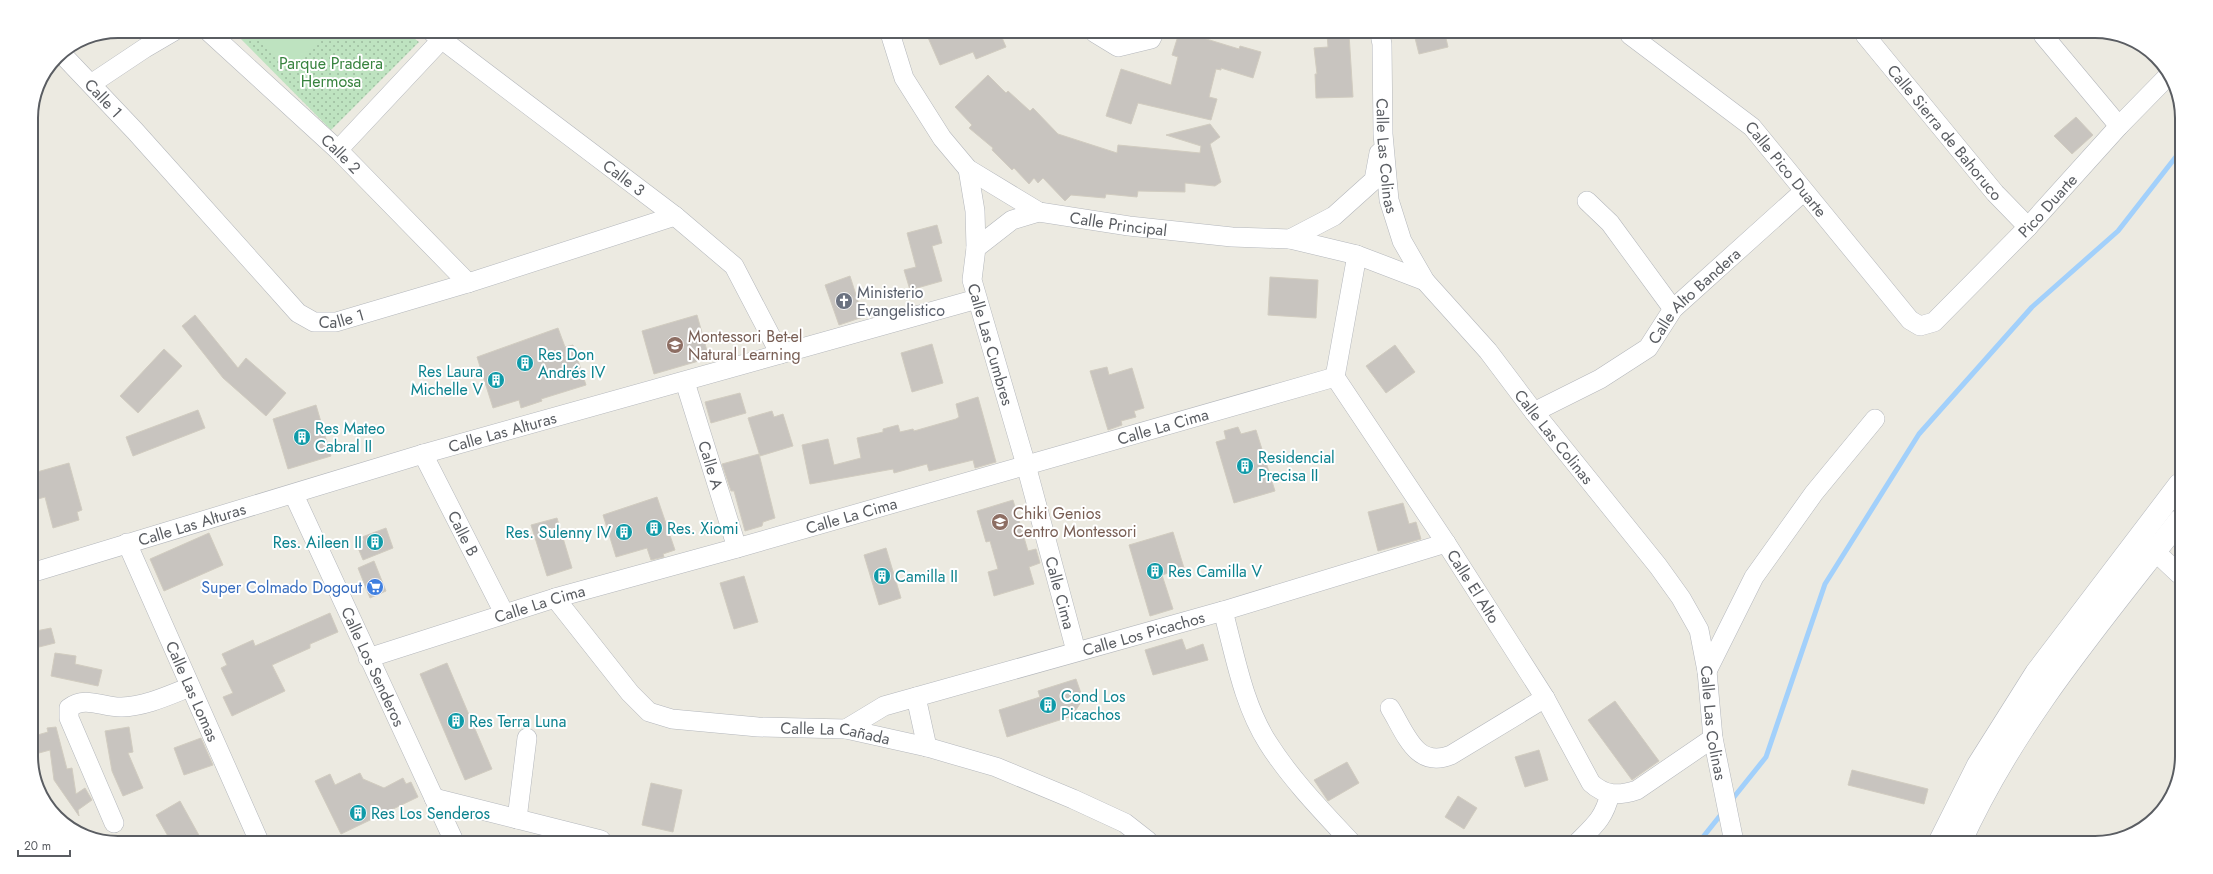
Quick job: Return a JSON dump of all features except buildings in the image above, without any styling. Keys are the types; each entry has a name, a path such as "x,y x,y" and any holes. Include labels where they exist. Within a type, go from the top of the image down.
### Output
{"main road":[{"path":"1963,836 1993,775 2020,731 2147,544 2175,492"},
{"path":"1942,836 1978,765 2036,674 2147,544 2175,524"}],"street":[{"path":"91,84 162,38"},
{"name":"Calle 2","path":"216,38 338,150 468,283"},
{"path":"338,150 435,38"},
{"name":"Calle 3","path":"440,38 675,216 734,266 780,354"},
{"name":"Calle Principal","path":"892,38 904,78 942,138 968,169 1039,212 1129,226 1232,237 1290,239 1334,216 1374,180 1383,134"},
{"path":"1103,38 1118,47 1152,38"},
{"name":"Calle Las Colinas","path":"1381,38 1383,134 1389,200 1402,241 1425,281 1488,351 1534,412 1658,566 1681,598 1699,630 1707,671 1713,738 1733,836"},
{"name":"Calle Pico Duarte","path":"1635,38 1752,127 1910,320 1920,326"},
{"name":"Calle Sierra de Bahoruco","path":"1867,38 1995,193 2028,227"},
{"path":"2045,38 2119,126"},
{"name":"Calle 1","path":"65,58 135,131 298,313 314,322 336,322 468,283 675,216"},
{"name":"Pico Duarte","path":"1920,326 1934,322 2028,227 2119,126 2165,79"},
{"name":"Calle Las Cumbres","path":"968,169 975,211 976,248 972,280 976,299 1026,465"},
{"name":"Calle Alto Bandera","path":"1534,412 1600,379 1648,348 1673,309 1804,191"},
{"path":"1587,201 1610,223 1673,309"},
{"path":"976,248 1012,220 1039,212"},
{"path":"1290,239 1358,255 1425,281"},
{"path":"1335,377 1358,255"},
{"name":"Calle Las Alturas","path":"38,571 127,543 294,495 422,454 685,382 976,299"},
{"name":"Calle La Cima","path":"368,658 504,613 555,598 737,548 1335,377"},
{"name":"Calle El Alto","path":"1335,377 1446,543 1545,698 1591,783 1599,790 1610,794"},
{"name":"Calle A","path":"685,382 737,548"},
{"path":"1707,671 1754,577 1814,493 1875,418"},
{"name":"Calle B","path":"422,454 504,613"},
{"name":"Calle Cima","path":"1026,465 1076,651"},
{"name":"Calle Los Senderos","path":"294,495 368,658 452,836"},
{"name":"Calle Las Lomas","path":"127,543 257,836"},
{"name":"Calle Los Picachos","path":"846,730 884,706 1222,611 1446,543"},
{"path":"2147,544 2175,570"},
{"name":"Calle La Cañada","path":"555,598 630,693 649,712 672,718 750,726 846,730 928,746 996,767 1073,799 1125,823 1142,836"},
{"path":"1222,611 1247,700 1268,743 1312,799 1345,836"},
{"path":"114,823 69,718 69,708 75,703 85,701 120,708 141,706 190,687"},
{"path":"916,697 928,746"},
{"path":"1390,708 1416,750 1426,758 1441,759 1451,755 1545,698"},
{"path":"517,819 527,738"},
{"path":"1584,836 1596,824 1606,810 1610,794 1624,794 1637,790 1713,738"},
{"path":"434,798 584,836"}],"green space":[{"name":"Parque Pradera Hermosa","path":"240,38 414,38 419,42 331,130"},
{"path":"256,38 320,38 289,71"}],"waterway":[{"path":"1730,802 1766,757 1825,584 1919,434 2032,307 2118,231 2175,158"},
{"path":"1704,836 1723,812"}],"place":[{"name":"Ministerio Evangelistico","path":"844,301"},
{"name":"Montessori Bet-el Natural Learning","path":"675,345"},
{"name":"Res Don Andrés IV","path":"525,363"},
{"name":"Res Laura Michelle V","path":"496,380"},
{"name":"Res Mateo Cabral II","path":"302,437"},
{"name":"Residencial Precisa II","path":"1245,466"},
{"name":"Chiki Genios Centro Montessori","path":"1000,522"},
{"name":"Res. Xiomi","path":"654,528"},
{"name":"Res. Sulenny IV","path":"624,532"},
{"name":"Res. Aileen II","path":"375,542"},
{"name":"Res Camilla V","path":"1155,571"},
{"name":"Camilla II","path":"882,576"},
{"name":"Super Colmado Dogout","path":"375,587"},
{"name":"Cond Los Picachos","path":"1048,705"},
{"name":"Res Terra Luna","path":"456,721"},
{"name":"Res Los Senderos","path":"358,813"}]}
